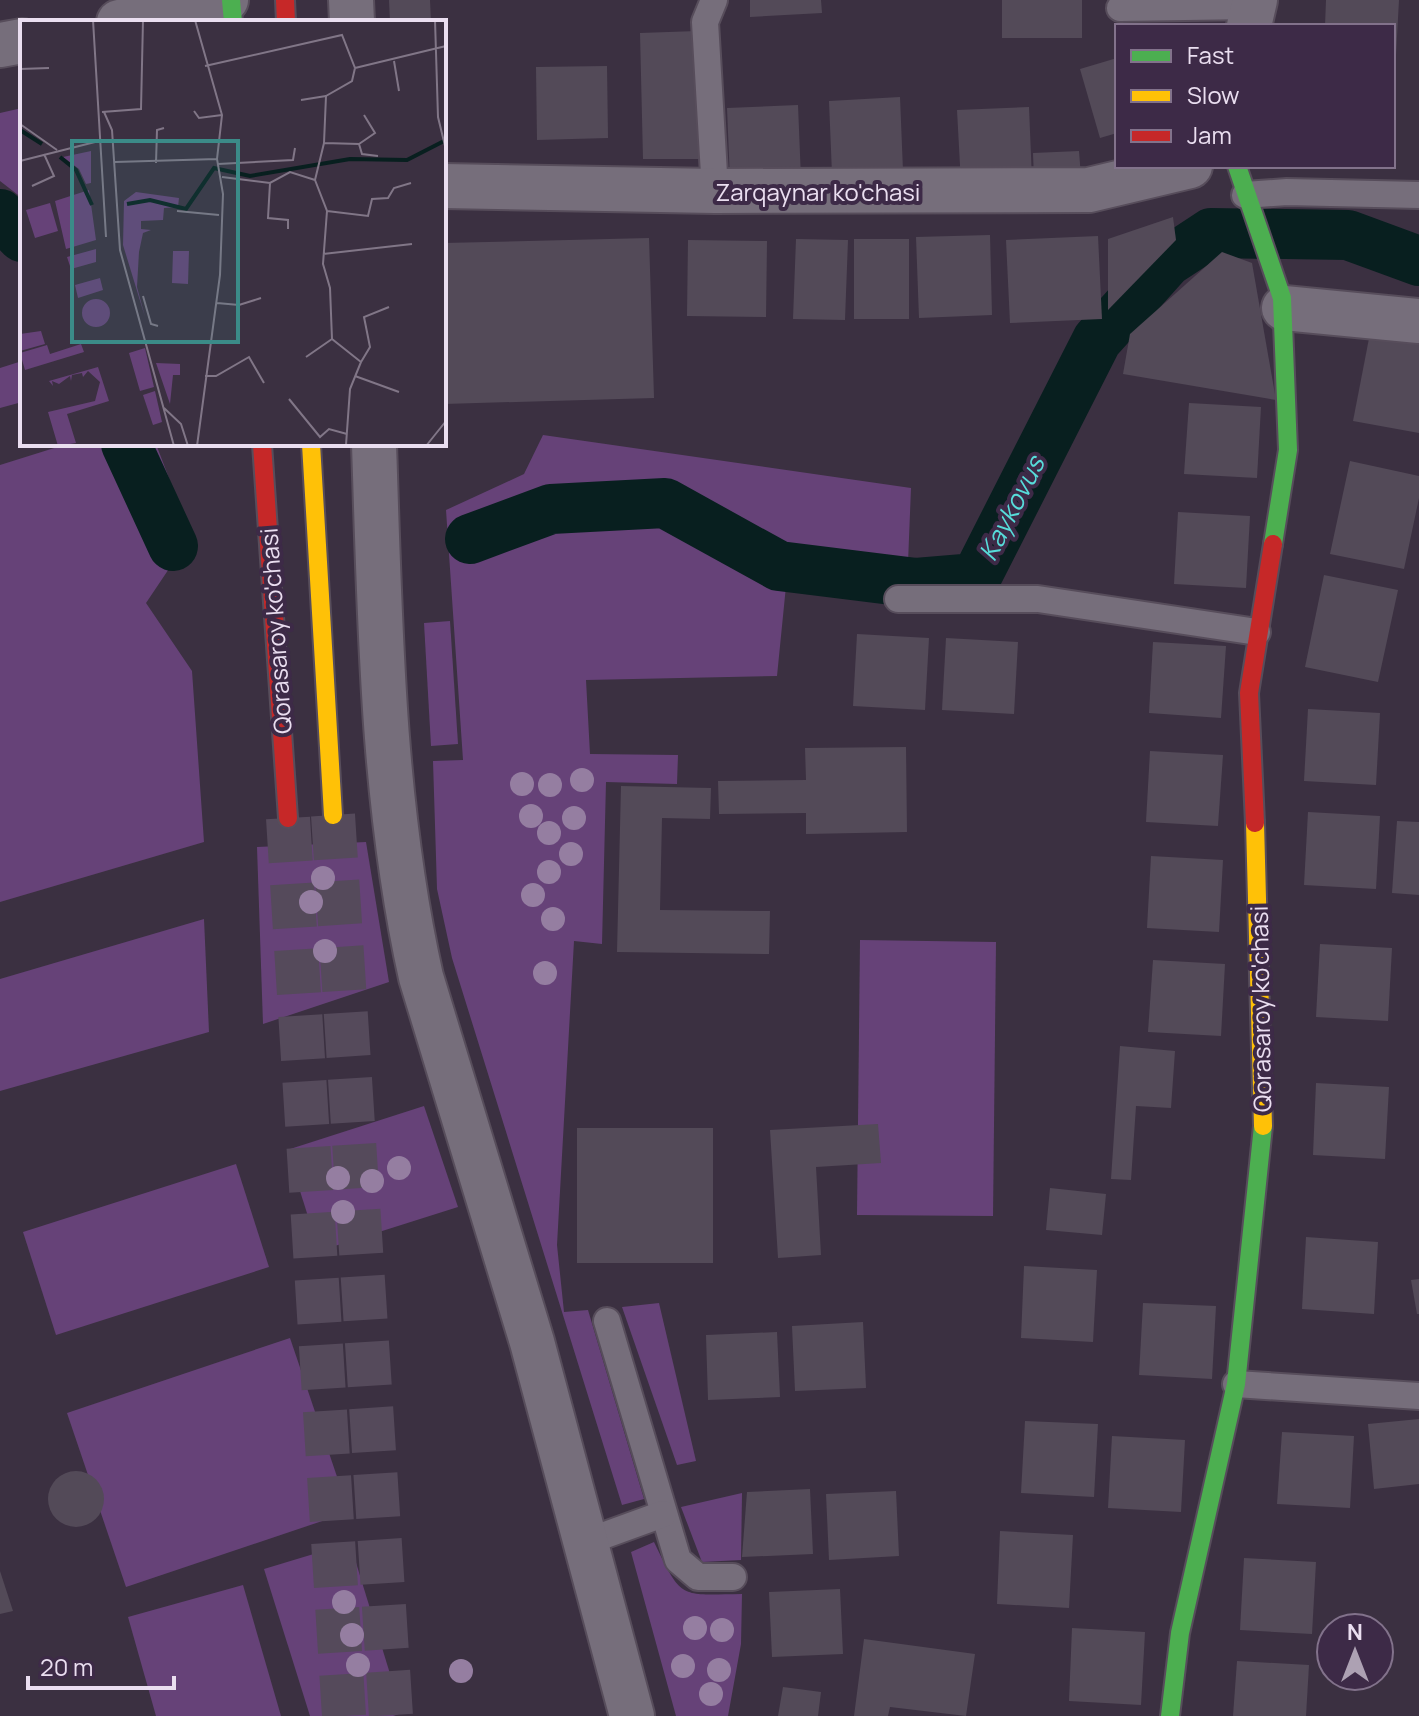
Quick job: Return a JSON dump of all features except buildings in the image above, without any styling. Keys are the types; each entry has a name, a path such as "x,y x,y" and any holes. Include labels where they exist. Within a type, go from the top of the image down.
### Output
{"street":[{"path":"129,20 228,0 233,20"},
{"path":"285,0 286,20"},
{"path":"351,0 352,20"},
{"path":"0,45 20,41"},
{"name":"Zarqaynar ko'chasi","path":"446,186 715,191 1089,190 1182,168"},
{"name":"Qorasaroy ko'chasi","path":"1170,1716 1180,1633 1236,1384 1263,1144 1260,926 1249,693 1288,450 1283,303 1238,168"},
{"path":"1283,303 1419,321"},
{"name":"Qorasaroy ko'chasi","path":"262,446 288,818"},
{"name":"Qorasaroy ko'chasi","path":"311,446 333,815"},
{"path":"374,446 381,650 400,873 410,925 421,977 532,1342 632,1716"}],"lane":[{"path":"714,0 705,22 715,191"},
{"path":"1120,8 1252,11"},
{"path":"1245,196 1287,192 1419,195"},
{"path":"898,599 1038,599 1257,632"},
{"path":"607,1321 678,1560 687,1572 698,1577 733,1577"},
{"path":"1236,1384 1419,1396"},
{"path":"586,1542 663,1514"}],"shaded area":[{"path":"20,108 20,196 0,181 0,113"},
{"path":"20,362 20,403 0,408 0,368"},
{"path":"543,435 911,488 908,563 788,566 777,676 586,680 590,754 678,755 677,784 606,782 602,944 574,941 557,1245 564,1312 588,1310 644,1499 622,1505 452,958 437,889 433,761 463,760 446,510 524,474"},
{"path":"61,446 157,446 191,536 146,603 192,671 204,842 0,902 0,465"},
{"path":"450,621 458,744 431,746 424,623"},
{"path":"366,842 389,982 263,1024 257,847"},
{"path":"204,919 209,1032 0,1091 0,979"},
{"path":"860,940 996,942 993,1216 857,1215"},
{"path":"424,1106 458,1207 319,1251 287,1150"},
{"path":"236,1164 269,1267 56,1335 23,1232"},
{"path":"659,1303 696,1461 677,1465 622,1307"},
{"path":"290,1338 349,1512 126,1587 67,1413"},
{"path":"742,1493 741,1560 702,1562 681,1507"},
{"path":"654,1542 671,1575 685,1590 706,1594 742,1594 741,1644 728,1716 676,1716 631,1552"},
{"path":"350,1543 402,1713 393,1716 310,1716 264,1569"},
{"path":"243,1585 281,1716 156,1716 128,1617"}],"waterway":[{"name":"Kaykovus","path":"0,214 20,235"},
{"name":"Kaykovus","path":"470,539 551,509 665,503 779,566 916,583 976,578 1097,340 1167,262 1211,233 1348,235 1419,261"},
{"name":"Kaykovus","path":"127,446 173,546"}],"tunnel":[{"path":"333,815 391,1716"},
{"path":"288,818 344,1716"}],"traffic: fast":[{"path":"231,0 233,20"},
{"path":"1238,168 1282,298 1288,450 1273,544"},
{"path":"1170,1716 1180,1633 1236,1384 1263,1126"}],"traffic: slow":[{"path":"311,446 333,815"},
{"path":"1255,823 1263,1126"}],"traffic: jam":[{"path":"285,0 286,20"},
{"path":"262,446 288,818"},
{"path":"1255,823 1249,693 1273,544"}]}
